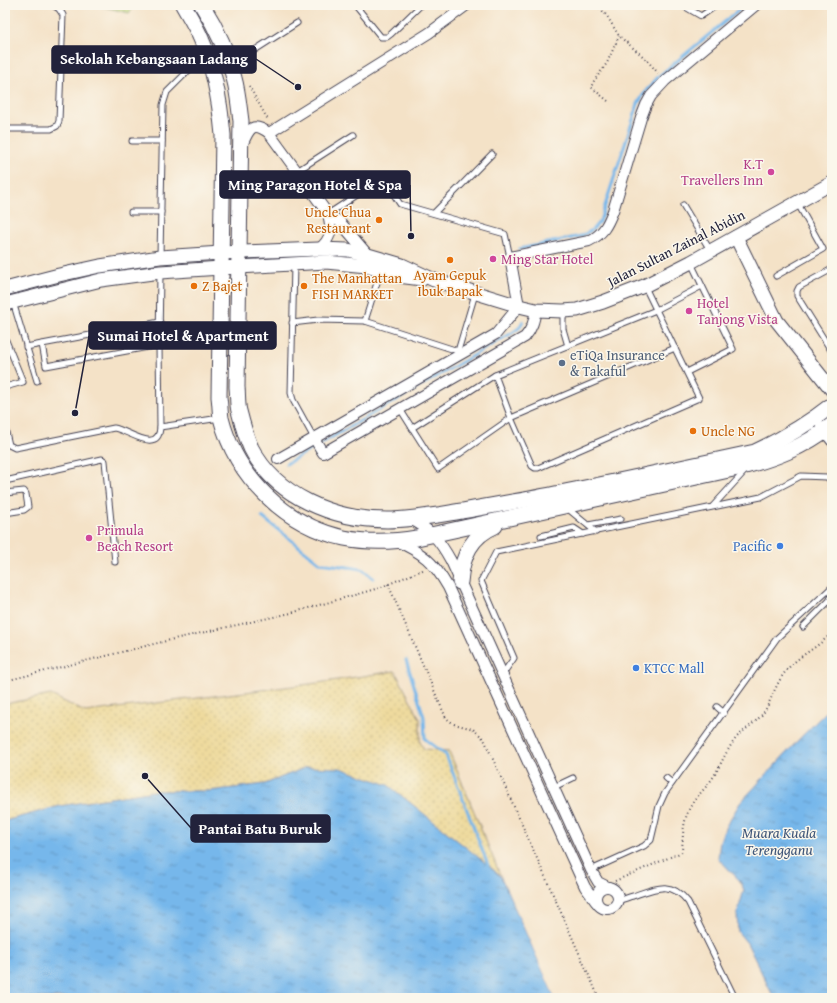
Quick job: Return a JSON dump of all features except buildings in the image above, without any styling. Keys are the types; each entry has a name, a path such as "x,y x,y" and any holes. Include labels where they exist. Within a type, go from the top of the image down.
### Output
{"main road":[{"path":"183,5 202,41 211,65 220,109 222,135 219,397 221,418 231,446 243,468 257,487 288,514 326,533 344,538 365,541 396,541 434,535 750,466 790,452 829,433"},
{"path":"202,5 211,20 230,65 237,91 241,121 237,387 238,410 252,449 264,467 281,485 317,506 349,516 387,520 408,519 519,501 755,452 780,440 814,419 832,405"},
{"path":"460,582 464,559 475,540 486,530 515,517"}],"street":[{"path":"271,132 429,33 467,5"},
{"path":"278,459 459,352 496,334 519,306 510,257 589,241 599,236 607,225 613,212 641,118 651,96 665,81 756,5"},
{"path":"241,147 248,131 252,127 258,127 271,132 328,214 340,222 368,255"},
{"name":"Jalan Sultan Zainal Abidin","path":"434,280 536,310 563,311 589,307 644,286 691,262 832,183"},
{"path":"320,249 330,236 331,228 328,214"},
{"path":"736,237 777,321 832,390"},
{"path":"239,260 320,249 348,250 402,265 434,280"},
{"path":"221,260 160,272 101,280 9,303 5,288 100,266 160,257 239,260 294,264 334,263 367,266 398,276 434,280"},
{"path":"314,438 323,453 525,338 533,324 536,310"},
{"path":"814,419 829,433"},
{"path":"408,519 423,526 434,535 444,549 591,870 598,882 611,884"},
{"path":"396,541 415,549 424,555 440,572 448,586 585,887 601,908 608,910 614,906 618,900 617,893 611,888 611,884"},
{"path":"596,902 595,898 598,891 611,884"}],"lane":[{"path":"5,129 51,129 56,126 59,121 63,15 59,9 53,5"},
{"path":"355,5 381,37 387,37 421,5"},
{"path":"682,5 701,16 717,5"},
{"path":"230,65 297,23"},
{"path":"160,257 163,105 167,92 193,66"},
{"path":"297,171 353,136"},
{"path":"132,141 162,141"},
{"path":"434,213 492,154"},
{"path":"328,214 383,178 400,204 505,234 510,257"},
{"path":"776,276 823,249 797,203"},
{"path":"683,205 711,251"},
{"path":"131,212 162,212"},
{"path":"687,372 733,349 691,262"},
{"path":"294,264 291,393 293,400 314,438"},
{"path":"832,269 799,287 796,291 797,296 832,352"},
{"path":"365,321 380,270"},
{"path":"5,428 9,445 15,448 114,428 121,429 141,439 148,440 156,438 160,434 160,272"},
{"path":"495,375 511,418 532,466 535,468 699,398 644,286"},
{"path":"412,428 495,375 656,310 702,286"},
{"path":"292,323 318,320 365,321 459,352 476,293"},
{"path":"9,303 37,381"},
{"path":"563,311 563,329 568,346"},
{"path":"26,347 160,322"},
{"path":"5,338 22,382 5,387"},
{"path":"42,344 46,366 159,344"},
{"path":"400,409 438,469 511,418 675,348"},
{"path":"160,427 221,418"},
{"path":"5,480 102,459 105,461 115,562"},
{"path":"712,507 750,466"},
{"path":"502,675 514,658 481,581 496,552 761,497 801,476 827,477 832,482"},
{"path":"5,493 24,491 28,506 24,510 5,513"},
{"path":"566,506 596,532"},
{"path":"588,525 621,519"},
{"path":"540,536 574,528 583,534"},
{"path":"591,870 644,846 651,840 659,806 672,783 777,638 832,587"},
{"path":"803,627 829,601 832,595"},
{"path":"717,707 724,712"},
{"path":"554,787 573,778"},
{"path":"666,778 672,783"},
{"path":"618,900 656,888 670,888 681,894 688,902 735,998"}],"path":[{"path":"597,5 607,16 620,36 645,58 658,73"},
{"path":"608,101 592,87 594,81 607,63 620,36"},
{"path":"248,82 271,132"},
{"path":"5,681 174,639 291,613 379,588 425,569"},
{"path":"388,584 446,718 454,724 473,729 484,739 599,998"},
{"path":"611,884 682,852 684,825 687,813 696,798 706,788 714,776 728,749 738,736 764,712 776,686 786,671 801,657 827,638 832,632"}],"sand":[{"path":"395,671 420,719 420,742 424,749 449,751 501,877 480,859 307,767 265,784 210,791 155,791 60,806 5,821 5,704 51,695 85,712 318,683"}],"green space":[{"path":"96,5 136,5 129,13"}],"water":[{"name":"Muara Kuala Terengganu","path":"832,706 832,998 774,998 747,943 738,932 737,914 744,890 740,881 718,858 720,841 726,826 740,803"},
{"path":"307,767 340,768 388,785 501,877 555,998 5,998 5,821 60,806 155,791 210,791 265,784"}],"pier":[{"path":"500,873 503,876 557,998 555,998"}],"waterway":[{"path":"519,249 581,236 592,230 600,221 638,104 644,93 659,76 745,5"},
{"path":"286,464 512,333 519,328 523,321"},
{"path":"262,517 320,563 362,569 373,578"},
{"path":"406,660 424,717 425,739 446,755 488,865"}],"place":[{"name":"Sekolah Kebangsaan Ladang","path":"298,87"},
{"name":"K.T Travellers Inn","path":"771,172"},
{"name":"Uncle Chua Restaurant","path":"379,220"},
{"name":"Ming Paragon Hotel & Spa","path":"411,236"},
{"name":"Ming Star Hotel","path":"493,259"},
{"name":"Ayam Gepuk Ibuk Bapak","path":"450,260"},
{"name":"Z Bajet","path":"194,286"},
{"name":"The Manhattan FISH MARKET","path":"304,286"},
{"name":"Hotel Tanjong Vista","path":"689,311"},
{"name":"eTiQa Insurance & Takaful","path":"562,363"},
{"name":"Sumai Hotel & Apartment","path":"75,413"},
{"name":"Uncle NG","path":"693,431"},
{"name":"Primula Beach Resort","path":"89,538"},
{"name":"Pacific","path":"780,546"},
{"name":"KTCC Mall","path":"636,668"},
{"name":"Pantai Batu Buruk","path":"145,776"}]}
